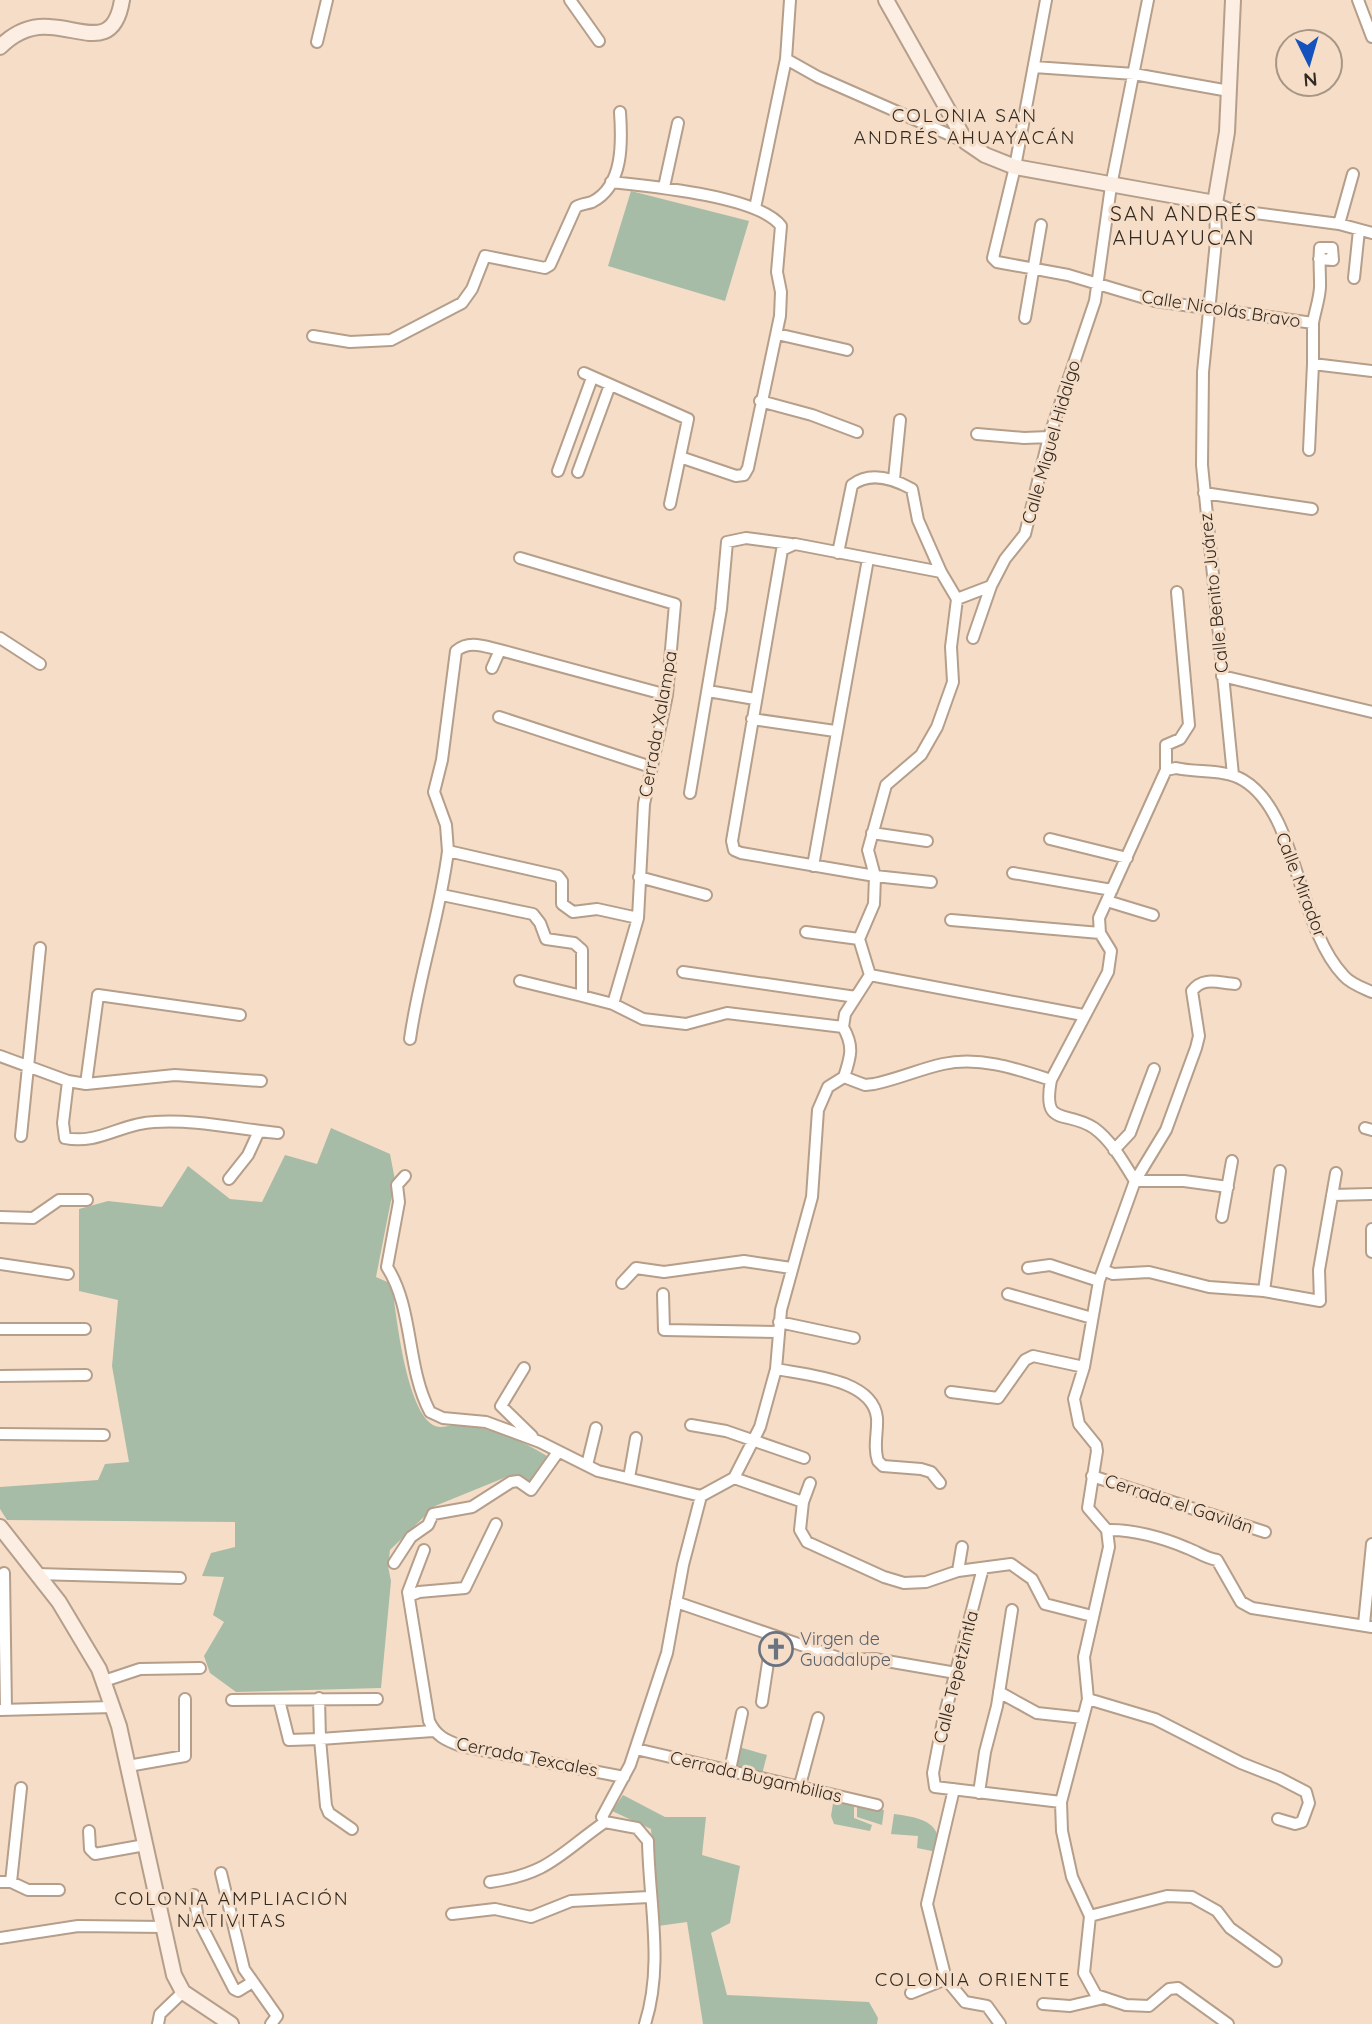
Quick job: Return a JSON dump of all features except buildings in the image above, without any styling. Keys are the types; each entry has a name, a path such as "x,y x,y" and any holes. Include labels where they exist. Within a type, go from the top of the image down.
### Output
{"main road":[{"path":"0,47 21,32 47,26 87,34 100,33 115,23 122,0"},
{"path":"886,0 966,142 985,155 1015,167 1111,186 1215,202"},
{"name":"Calle Benito Juárez","path":"1215,202 1227,132 1233,0"},
{"path":"0,1527 92,1652 104,1681 128,1766 174,1975 183,1992 231,2024"}],"street":[{"path":"317,41 327,0"},
{"path":"570,0 599,41"},
{"path":"755,208 786,59 790,0"},
{"path":"1015,167 1046,0"},
{"name":"Calle Miguel Hidalgo","path":"973,638 991,586 1004,559 1025,534 1049,436 1092,312 1111,186 1149,0"},
{"path":"1358,0 1372,37"},
{"path":"786,59 818,77 966,142"},
{"path":"1034,67 1134,74 1229,91"},
{"path":"313,336 378,343 391,340 462,303 472,289 485,256 539,268 550,265 576,207 594,201 611,182 621,155 620,112"},
{"path":"664,187 678,123"},
{"name":"Calle Nicolás Bravo","path":"1015,167 993,258 1068,275 1155,301 1313,323 1309,450"},
{"path":"1339,224 1353,174"},
{"path":"611,182 664,187 755,208 777,221 783,233 777,267 781,292 777,334 760,401 748,468 744,475 736,477 680,457"},
{"path":"1215,202 1232,210 1339,224 1372,233"},
{"name":"Calle Benito Juárez","path":"1215,202 1216,241 1203,372 1204,493 1233,775"},
{"path":"1025,318 1041,225"},
{"path":"1354,278 1359,230"},
{"path":"1307,246 1333,260 1355,262"},
{"path":"1313,323 1320,283 1319,253"},
{"path":"777,334 847,351"},
{"path":"1313,364 1372,372"},
{"path":"558,471 588,375 685,416 688,424 670,504"},
{"path":"578,472 610,385"},
{"path":"760,401 812,415 857,432"},
{"path":"894,479 900,420"},
{"path":"977,434 1024,438 1049,436"},
{"path":"838,553 852,485 864,478 894,479 912,489 918,520 941,572 957,600 951,647 953,682 937,727 922,755 886,785 872,833 868,855 875,876 874,904 859,939 870,975 845,1014 843,1027 852,1050 844,1077"},
{"path":"1204,493 1312,509"},
{"path":"690,793 708,691 727,542 746,538 795,544 941,572"},
{"path":"795,544 782,550 779,555 732,841 734,850 813,866 931,882"},
{"name":"Cerrada Xalampa","path":"520,558 675,604 667,695 644,804 638,918 613,1004"},
{"path":"813,866 868,558"},
{"path":"957,600 991,586"},
{"path":"1135,1181 1105,1137 1090,1126 1055,1115 1050,1110 1051,1080 1083,1015 1101,986 1111,960 1109,945 1100,933 1099,918 1166,770 1166,745 1180,739 1189,725 1177,592"},
{"path":"0,638 40,664"},
{"path":"410,1039 416,997 442,895 448,851 446,825 434,792 442,760 456,651 464,644 472,644 667,695"},
{"path":"492,668 500,650"},
{"path":"1222,677 1372,712"},
{"path":"708,691 755,699"},
{"path":"499,717 651,767"},
{"path":"752,719 835,731"},
{"path":"1166,770 1175,768 1233,775"},
{"name":"Calle Mirador","path":"1233,775 1252,786 1274,816 1291,856 1311,922 1323,946 1345,977 1372,992"},
{"path":"872,833 927,841"},
{"path":"1050,839 1127,858"},
{"path":"448,851 558,876 562,881 562,904 573,912 597,909 638,918"},
{"path":"1013,873 1112,890"},
{"path":"639,877 706,895"},
{"path":"442,895 533,914 540,923 545,939 579,946 583,961 582,996"},
{"path":"1107,901 1153,915"},
{"path":"951,920 1100,933"},
{"path":"806,932 859,939"},
{"path":"21,1136 40,948"},
{"path":"683,972 856,997"},
{"path":"870,975 1083,1015"},
{"path":"1228,2024 1178,1988 1169,1989 1149,2006 1126,2006 1104,1998 1090,1988 1084,1973 1090,1916 1069,1868 1060,1802 1088,1699 1084,1657 1092,1616 1107,1565 1107,1530 1088,1508 1096,1445 1079,1424 1074,1410 1076,1391 1084,1367 1101,1275 1135,1181 1166,1130 1196,1048 1199,1036 1192,991 1194,987 1209,979 1235,984"},
{"path":"520,981 613,1004 643,1019 686,1024 727,1013 843,1027"},
{"path":"86,1084 98,995 240,1015"},
{"path":"0,1056 68,1081 86,1084 176,1075 261,1081"},
{"path":"405,1177 397,1185 399,1202 387,1267 398,1283 413,1360 426,1405 435,1416 486,1423 540,1442 587,1465 629,1479 701,1496 734,1478 755,1441 776,1369 778,1327 791,1268 812,1197 821,1100 834,1081 844,1077 865,1085 874,1084 946,1063 974,1062 994,1064 1051,1080"},
{"path":"1114,1150 1130,1133 1154,1069"},
{"path":"68,1081 63,1123 65,1138 96,1139 151,1122 206,1124 278,1133"},
{"path":"229,1179 248,1155 259,1131"},
{"path":"1222,1217 1232,1161"},
{"path":"1264,1291 1280,1171"},
{"path":"1028,1268 1050,1265 1101,1275 1149,1272 1209,1287 1264,1291 1320,1301 1319,1270 1336,1173"},
{"path":"1135,1181 1184,1181 1228,1187"},
{"path":"1332,1195 1372,1194"},
{"path":"0,1217 33,1218 59,1200 87,1200"},
{"path":"1372,1229 1372,1252"},
{"path":"622,1283 636,1268 664,1272 744,1261 791,1268"},
{"path":"0,1264 68,1274"},
{"path":"1008,1293 1092,1318"},
{"path":"663,1294 664,1330 778,1327 854,1338"},
{"path":"0,1329 85,1329"},
{"path":"951,1392 998,1398 1025,1360 1033,1356 1084,1367"},
{"path":"524,1368 501,1406 540,1442"},
{"path":"776,1369 831,1381 868,1397 877,1418 878,1461 883,1466 930,1472 940,1483"},
{"path":"0,1376 86,1375"},
{"path":"691,1425 755,1441 804,1458"},
{"path":"587,1465 596,1428"},
{"path":"0,1434 104,1435"},
{"path":"629,1479 636,1438"},
{"path":"394,1563 411,1536 428,1525 433,1514 472,1507 511,1482 518,1481 531,1490 558,1452"},
{"name":"Cerrada el Gavilán","path":"1092,1476 1265,1532"},
{"path":"734,1478 803,1502"},
{"path":"810,1483 803,1502 802,1536 807,1542 851,1563 884,1577 916,1584 958,1571 1011,1564 1032,1579 1045,1604 1092,1616"},
{"path":"605,1822 603,1813 624,1777 636,1749 667,1653 701,1496"},
{"path":"409,1596 419,1592 465,1588 496,1524"},
{"path":"1107,1530 1143,1535 1217,1560 1241,1602 1252,1608 1368,1626 1372,1544"},
{"path":"958,1571 962,1547"},
{"name":"Cerrada Texcales","path":"424,1550 411,1579 409,1596 418,1664 433,1731 439,1737 461,1746 624,1777"},
{"name":"Calle Tepetzintla","path":"954,1789 935,1787 933,1773 983,1567"},
{"path":"4,1573 3,1710 113,1707"},
{"path":"36,1574 180,1578"},
{"path":"676,1602 845,1660 875,1659 956,1673"},
{"path":"979,1793 1012,1610"},
{"path":"762,1702 772,1636"},
{"path":"104,1681 140,1670 200,1668"},
{"path":"999,1692 1037,1713 1083,1718"},
{"path":"319,1698 326,1806 329,1813 352,1829"},
{"path":"128,1766 184,1756 185,1699"},
{"path":"232,1700 377,1699"},
{"path":"1088,1699 1154,1718 1241,1763 1279,1777 1306,1792 1309,1803 1302,1822 1295,1824 1278,1819"},
{"name":"Cerrada Texcales","path":"279,1700 289,1740 433,1731"},
{"path":"730,1770 742,1713"},
{"path":"800,1785 818,1718"},
{"name":"Cerrada Bugambilias","path":"636,1749 877,1805"},
{"path":"21,1788 6,1882 28,1890 59,1890"},
{"path":"1000,2024 982,2003 965,2002 946,1979 927,1904 954,1789 1060,1802"},
{"path":"490,1882 521,1878 549,1866 605,1822 625,1824 646,1835 656,1975 645,2024"},
{"path":"89,1831 90,1849 95,1854 145,1845"},
{"path":"221,1872 244,1969 251,1983 277,2016 271,2024"},
{"path":"194,1895 198,1919 234,1989 238,1991 251,1983"},
{"path":"1090,1916 1167,1896 1192,1896 1217,1911 1230,1928 1276,1961"},
{"path":"452,1914 495,1909 531,1917 570,1900 649,1897"},
{"path":"0,1938 78,1926 163,1927"},
{"path":"911,1993 946,1979"},
{"path":"158,2024 160,2014 183,1992"},
{"path":"1043,2004 1070,2006 1104,1998"}],"green space":[{"path":"631,191 749,221 725,301 608,266"},
{"path":"331,1128 390,1154 395,1180 376,1277 392,1284 404,1361 417,1403 425,1417 438,1427 461,1425 495,1432 547,1456 530,1481 511,1475 435,1506 390,1550 388,1566 391,1581 381,1688 236,1692 210,1673 204,1656 224,1622 213,1615 224,1577 202,1576 211,1553 235,1547 235,1522 7,1520 0,1509 0,1487 98,1480 105,1464 129,1462 112,1366 118,1300 79,1291 79,1209 108,1201 162,1207 188,1166 230,1199 262,1202 285,1155 317,1164"},
{"path":"739,1747 767,1755 762,1774 734,1767"},
{"path":"623,1795 665,1817 706,1817 702,1855 740,1866 730,1923 711,1933 727,1995 869,2002 878,2018 877,2024 703,2024 687,1922 658,1926 651,1829 612,1811"},
{"path":"834,1797 854,1802 854,1818 872,1825 870,1831 834,1824 831,1816"},
{"path":"857,1803 884,1810 882,1825 857,1817"},
{"path":"894,1814 920,1819 933,1827 937,1833 937,1852 917,1848 918,1836 891,1834"}],"place":[{"name":"Virgen de Guadalupe","path":"776,1649"}],"district":[{"name":"COLONIA SAN ANDRÉS AHUAYACÁN","path":"965,126"},
{"name":"SAN ANDRÉS AHUAYUCAN","path":"1184,226"},
{"name":"COLONIA AMPLIACIÓN NATIVITAS","path":"232,1909"},
{"name":"COLONIA ORIENTE","path":"973,1979"}]}
